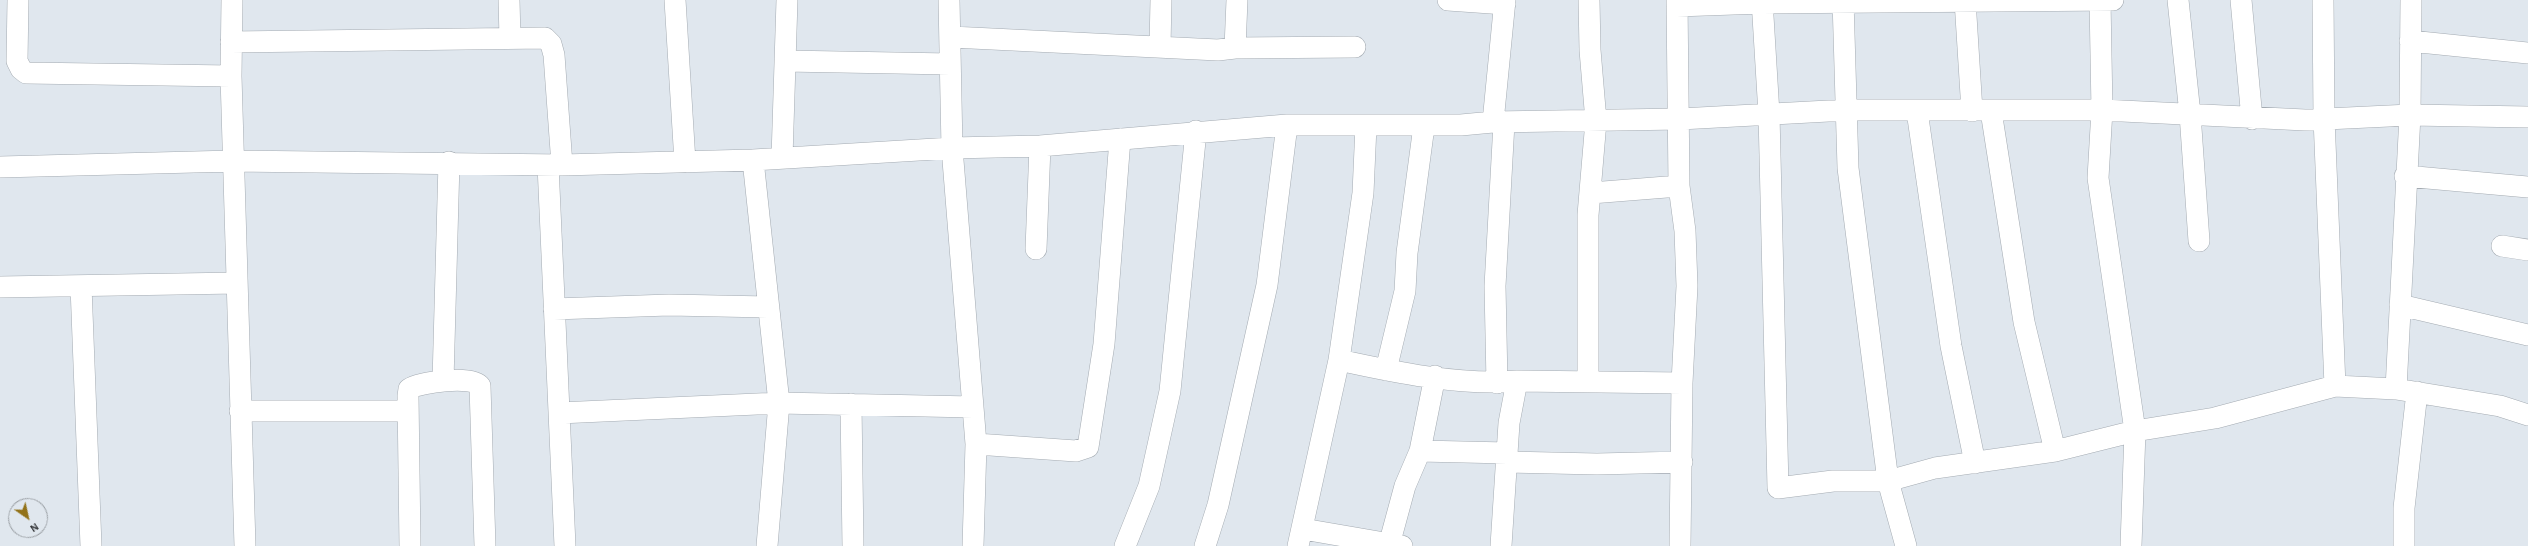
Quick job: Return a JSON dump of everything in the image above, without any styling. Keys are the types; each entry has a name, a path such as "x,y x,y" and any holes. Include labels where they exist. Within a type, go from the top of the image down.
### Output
{"street":[{"path":"18,0 17,61 21,69 26,73 231,76"},
{"path":"232,0 231,76 233,161 245,546"},
{"path":"509,0 510,38"},
{"path":"675,0 685,162"},
{"path":"782,158 787,0"},
{"path":"949,0 951,36 950,64 952,148 976,444 974,546"},
{"path":"1160,0 1160,46"},
{"path":"1236,48 1237,0"},
{"path":"1448,0 1505,2 1499,122 1495,286 1507,382 1509,422 1501,546"},
{"path":"1588,382 1588,230 1596,122 1590,50 1589,0"},
{"path":"1680,546 1682,383 1686,286 1685,231 1680,186 1677,3 1762,1 1843,2 2104,0 2102,110 2098,178 2135,431 2131,546"},
{"path":"2178,0 2190,114 2199,241"},
{"path":"2241,0 2252,119"},
{"path":"2323,0 2324,118 2335,386"},
{"path":"2396,388 2405,176 2410,115 2411,0"},
{"path":"1762,1 1769,114 1778,488 1833,481 1888,481 1935,468 2054,450 2135,431 2251,410 2335,386 2396,388 2500,406 2528,415"},
{"path":"1965,1 1982,111 2024,322 2054,450"},
{"path":"1843,2 1848,168 1888,481 1906,546"},
{"path":"951,36 1218,50 1236,48 1355,47"},
{"path":"231,42 545,38 551,44 554,55 554,308 565,546"},
{"path":"2410,41 2528,53"},
{"path":"785,61 950,64"},
{"path":"0,167 233,161 449,162 555,165 753,160 952,148 1040,146 1196,131 1287,125 1424,126 1499,122 1596,122 1847,110 2102,110 2190,114 2252,119 2410,115 2528,116"},
{"path":"1917,111 1951,346 1975,463"},
{"path":"1205,546 1218,505 1267,285 1287,125"},
{"path":"1366,126 1363,193 1339,360 1300,538 1396,545 1405,486 1420,451 1435,376"},
{"path":"1386,370 1405,291 1407,254 1424,126"},
{"path":"1125,546 1149,486 1170,391 1196,131"},
{"path":"976,444 1076,451 1088,447 1104,344 1120,139"},
{"path":"1036,248 1040,146"},
{"path":"753,160 779,403 767,546"},
{"path":"443,381 449,162"},
{"path":"2405,176 2528,187"},
{"path":"1591,194 1680,186"},
{"path":"2502,246 2528,250"},
{"path":"0,287 237,283"},
{"path":"81,286 91,546"},
{"path":"554,308 669,305 768,307"},
{"path":"2400,305 2528,335"},
{"path":"1339,360 1386,370 1507,382 1682,383"},
{"path":"410,546 407,411 410,389 414,386 443,381 474,381 480,386 485,546"},
{"path":"2404,546 2404,508 2417,392"},
{"path":"559,412 779,403 973,407"},
{"path":"852,404 853,546"},
{"path":"240,411 407,411"},
{"path":"1420,451 1597,464 1682,462"}]}
